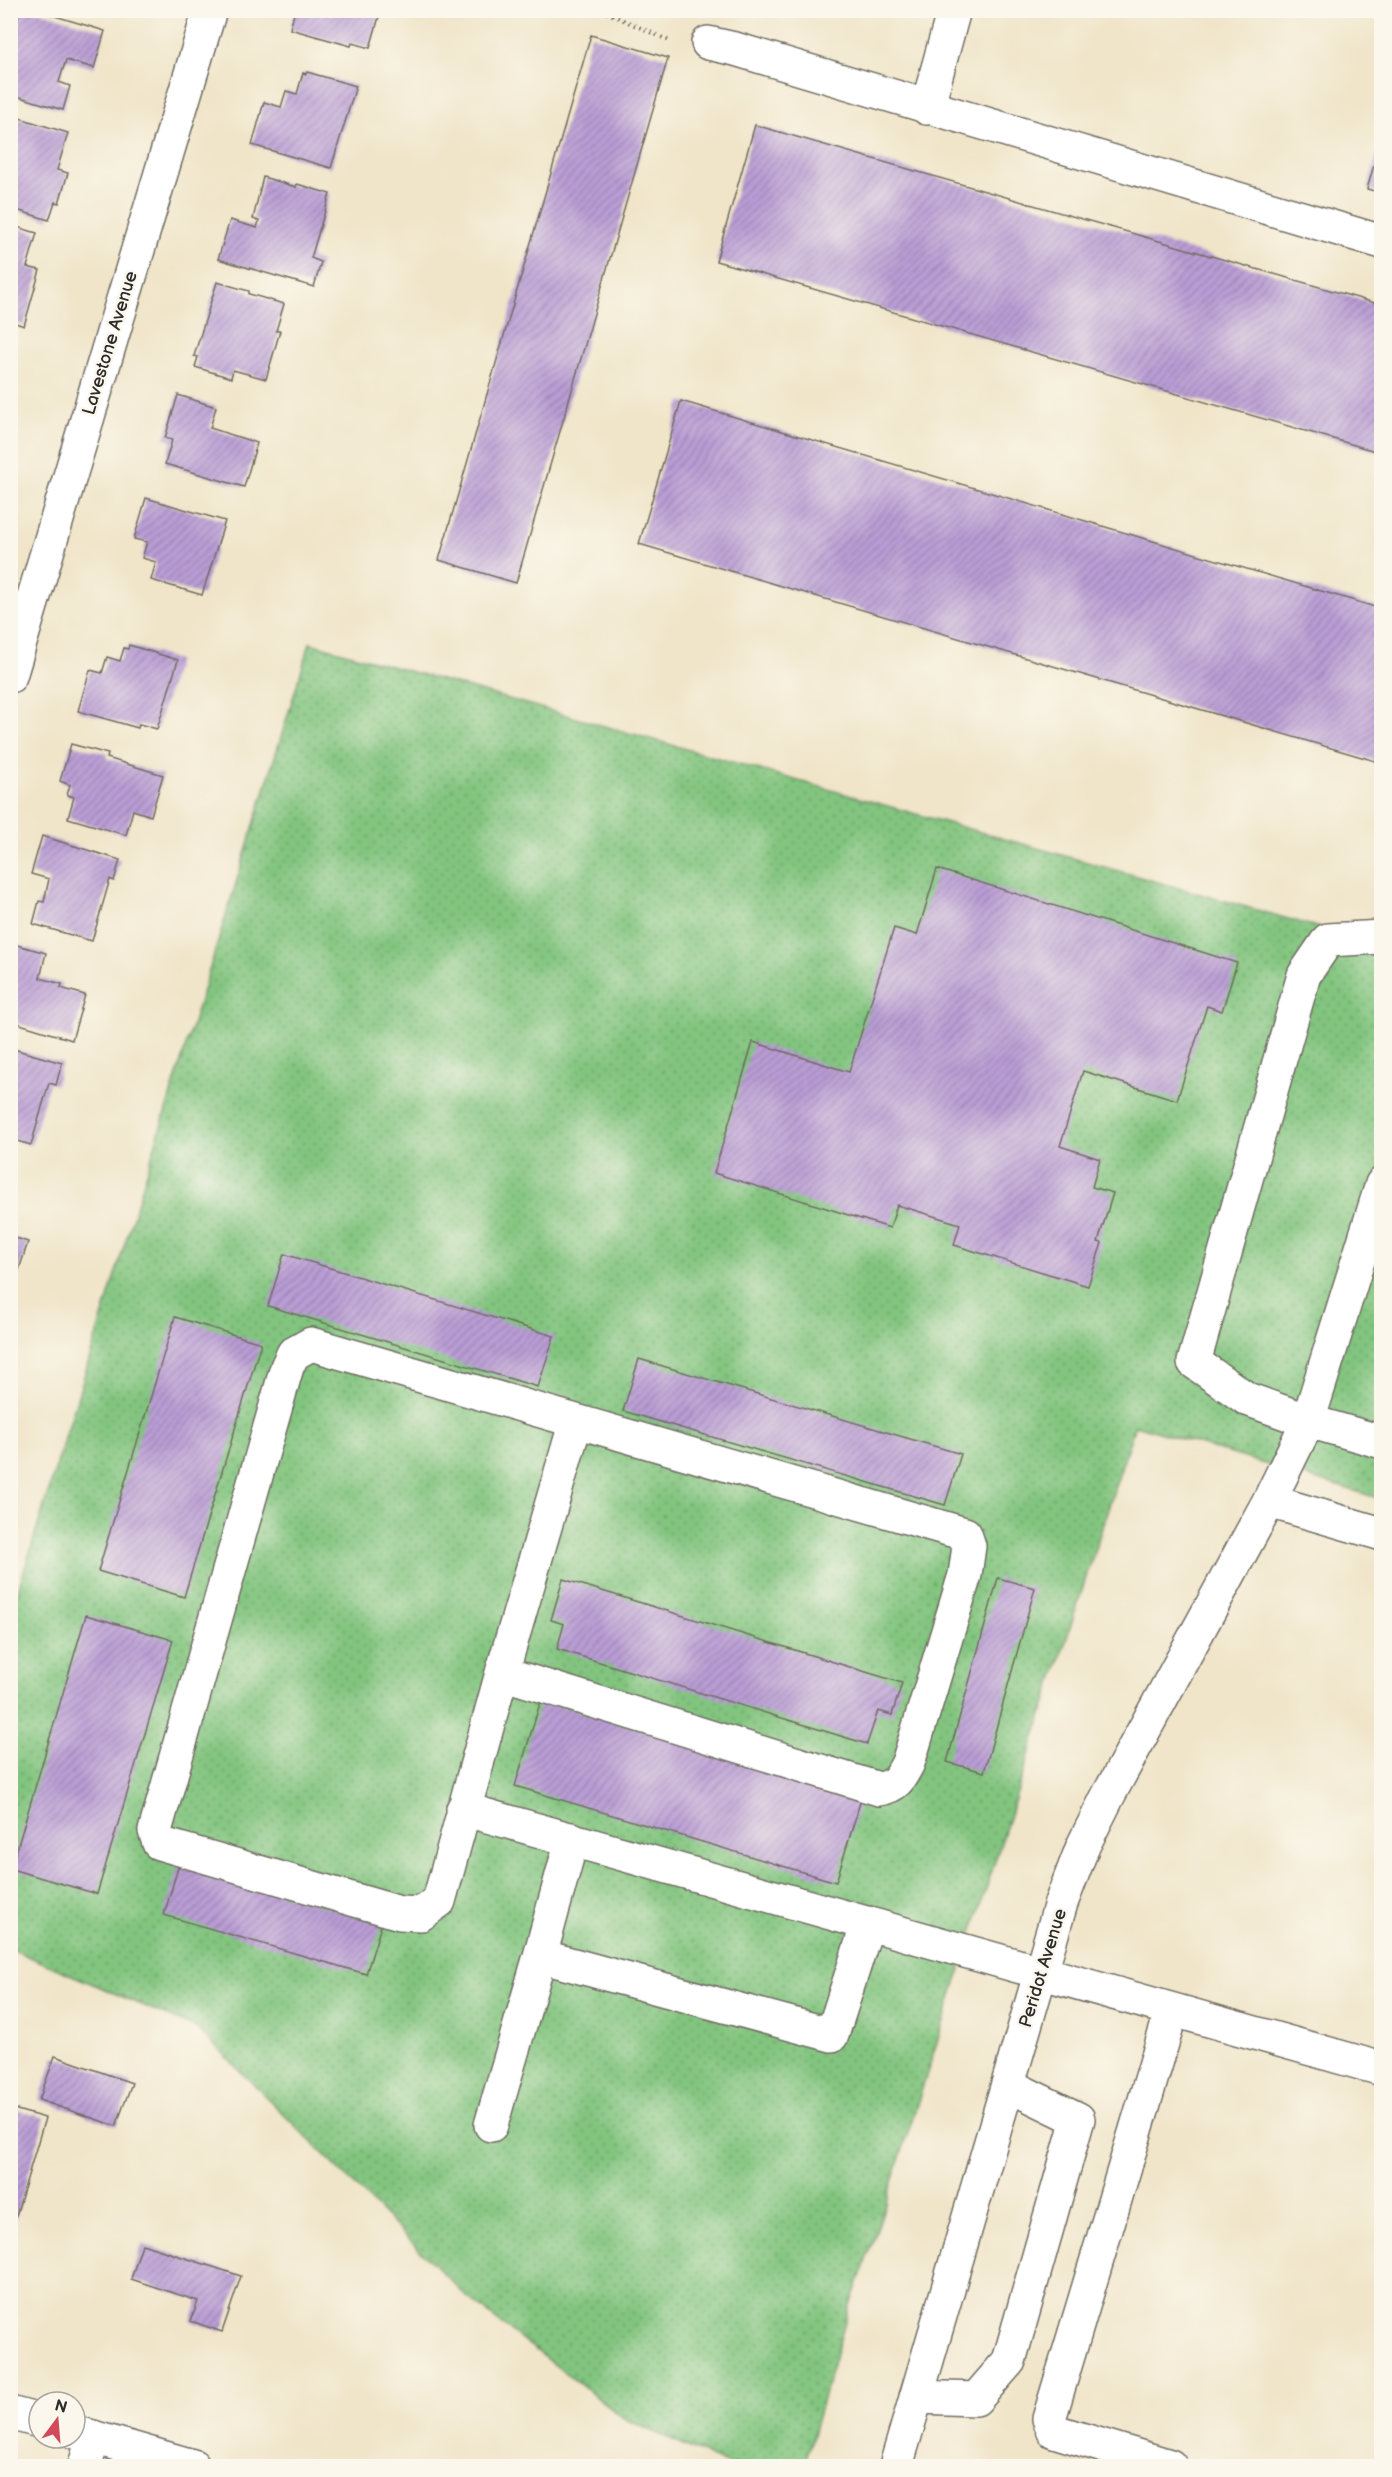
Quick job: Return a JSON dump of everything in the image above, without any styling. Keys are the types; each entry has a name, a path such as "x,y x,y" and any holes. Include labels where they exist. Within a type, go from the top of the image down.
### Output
{"street":[{"name":"Lavestone Avenue","path":"10,676 23,586 210,10"},
{"path":"927,108 954,10"},
{"path":"694,44 735,49 1382,242"},
{"path":"1382,937 1328,940 1304,975 1194,1362 1247,1399 1308,1421 1382,1442"},
{"name":"Peridot Avenue","path":"896,2466 1061,1903 1083,1846 1107,1796 1269,1501 1308,1421 1382,1184"},
{"path":"502,1673 879,1789 892,1787 899,1781 908,1762 966,1575 969,1546 965,1534 311,1344 293,1354 287,1367 155,1831 159,1843 400,1913 421,1914 439,1901 463,1809 502,1673 576,1421"},
{"path":"1269,1501 1382,1534"},
{"path":"463,1809 1382,2069"},
{"path":"491,2125 572,1839"},
{"path":"540,1956 832,2035 868,1923"},
{"path":"1170,2466 1054,2431 1049,2419 1172,2010"},
{"path":"916,2397 976,2399 1009,2361 1078,2119 1008,2085"},
{"path":"10,2413 27,2418"},
{"path":"87,2446 193,2466"}],"path":[{"path":"602,10 694,44"}],"green space":[{"path":"310,643 1381,945 1381,1499 1135,1425 877,2229 849,2308 804,2466 731,2466 625,2419 467,2297 198,2029 11,1949 11,1613"}],"building":[{"path":"20,10 35,10 105,31 94,68 66,60 59,82 70,86 63,110 10,94 10,53 18,28 15,27"},
{"path":"295,10 381,10 370,48 352,43 351,46 290,29"},
{"path":"591,35 668,58 516,583 439,560"},
{"path":"307,72 356,86 331,168 252,145 264,102 281,107 286,91 297,94 303,73"},
{"path":"10,115 68,133 57,170 68,173 59,203 55,202 49,220 10,208"},
{"path":"755,125 1382,305 1382,453 716,261"},
{"path":"1382,141 1382,193 1367,189"},
{"path":"263,177 330,194 311,258 321,262 314,287 218,259 230,220 257,228 259,221 253,219"},
{"path":"10,225 37,233 27,267 40,270 24,326 10,321"},
{"path":"217,282 284,304 276,331 280,331 266,379 233,370 231,378 195,367 198,357 194,356"},
{"path":"178,395 216,407 210,428 257,443 244,487 165,464 172,440 165,438"},
{"path":"681,401 1382,609 1382,763 639,544"},
{"path":"146,498 225,521 202,595 151,580 156,562 142,558 147,542 134,539"},
{"path":"129,645 178,660 157,729 139,724 138,728 78,711 90,670 102,673 107,657 120,661 124,648 128,649"},
{"path":"71,744 108,754 107,758 163,775 151,816 133,810 126,835 68,818 74,797 67,795 70,785 60,781"},
{"path":"42,836 120,860 114,881 110,879 92,941 33,924 39,901 44,902 49,879 31,874"},
{"path":"937,869 1237,963 1222,1011 1207,1006 1177,1100 1083,1071 1060,1146 1100,1159 1092,1187 1113,1193 1098,1242 1102,1243 1088,1286 954,1245 960,1224 897,1205 890,1228 714,1173 753,1042 849,1072 894,928 917,935"},
{"path":"10,943 46,953 40,978 62,984 61,988 85,995 72,1040 10,1021"},
{"path":"10,1048 62,1063 56,1085 49,1083 31,1145 10,1139"},
{"path":"10,1236 28,1242 15,1282 10,1281"},
{"path":"284,1254 554,1336 538,1387 268,1306"},
{"path":"175,1317 261,1343 184,1597 98,1571"},
{"path":"639,1359 961,1454 945,1505 623,1411"},
{"path":"998,1578 1035,1588 984,1772 947,1762"},
{"path":"563,1579 902,1683 892,1715 878,1711 867,1744 557,1649 564,1624 551,1620"},
{"path":"86,1615 173,1640 97,1894 11,1869"},
{"path":"541,1700 862,1796 836,1882 515,1786"},
{"path":"179,1864 382,1923 366,1974 164,1915"},
{"path":"55,2056 132,2083 116,2126 39,2100"},
{"path":"10,2108 45,2118 11,2233 10,2233"},
{"path":"142,2244 241,2276 222,2332 191,2321 198,2301 131,2279"}]}
